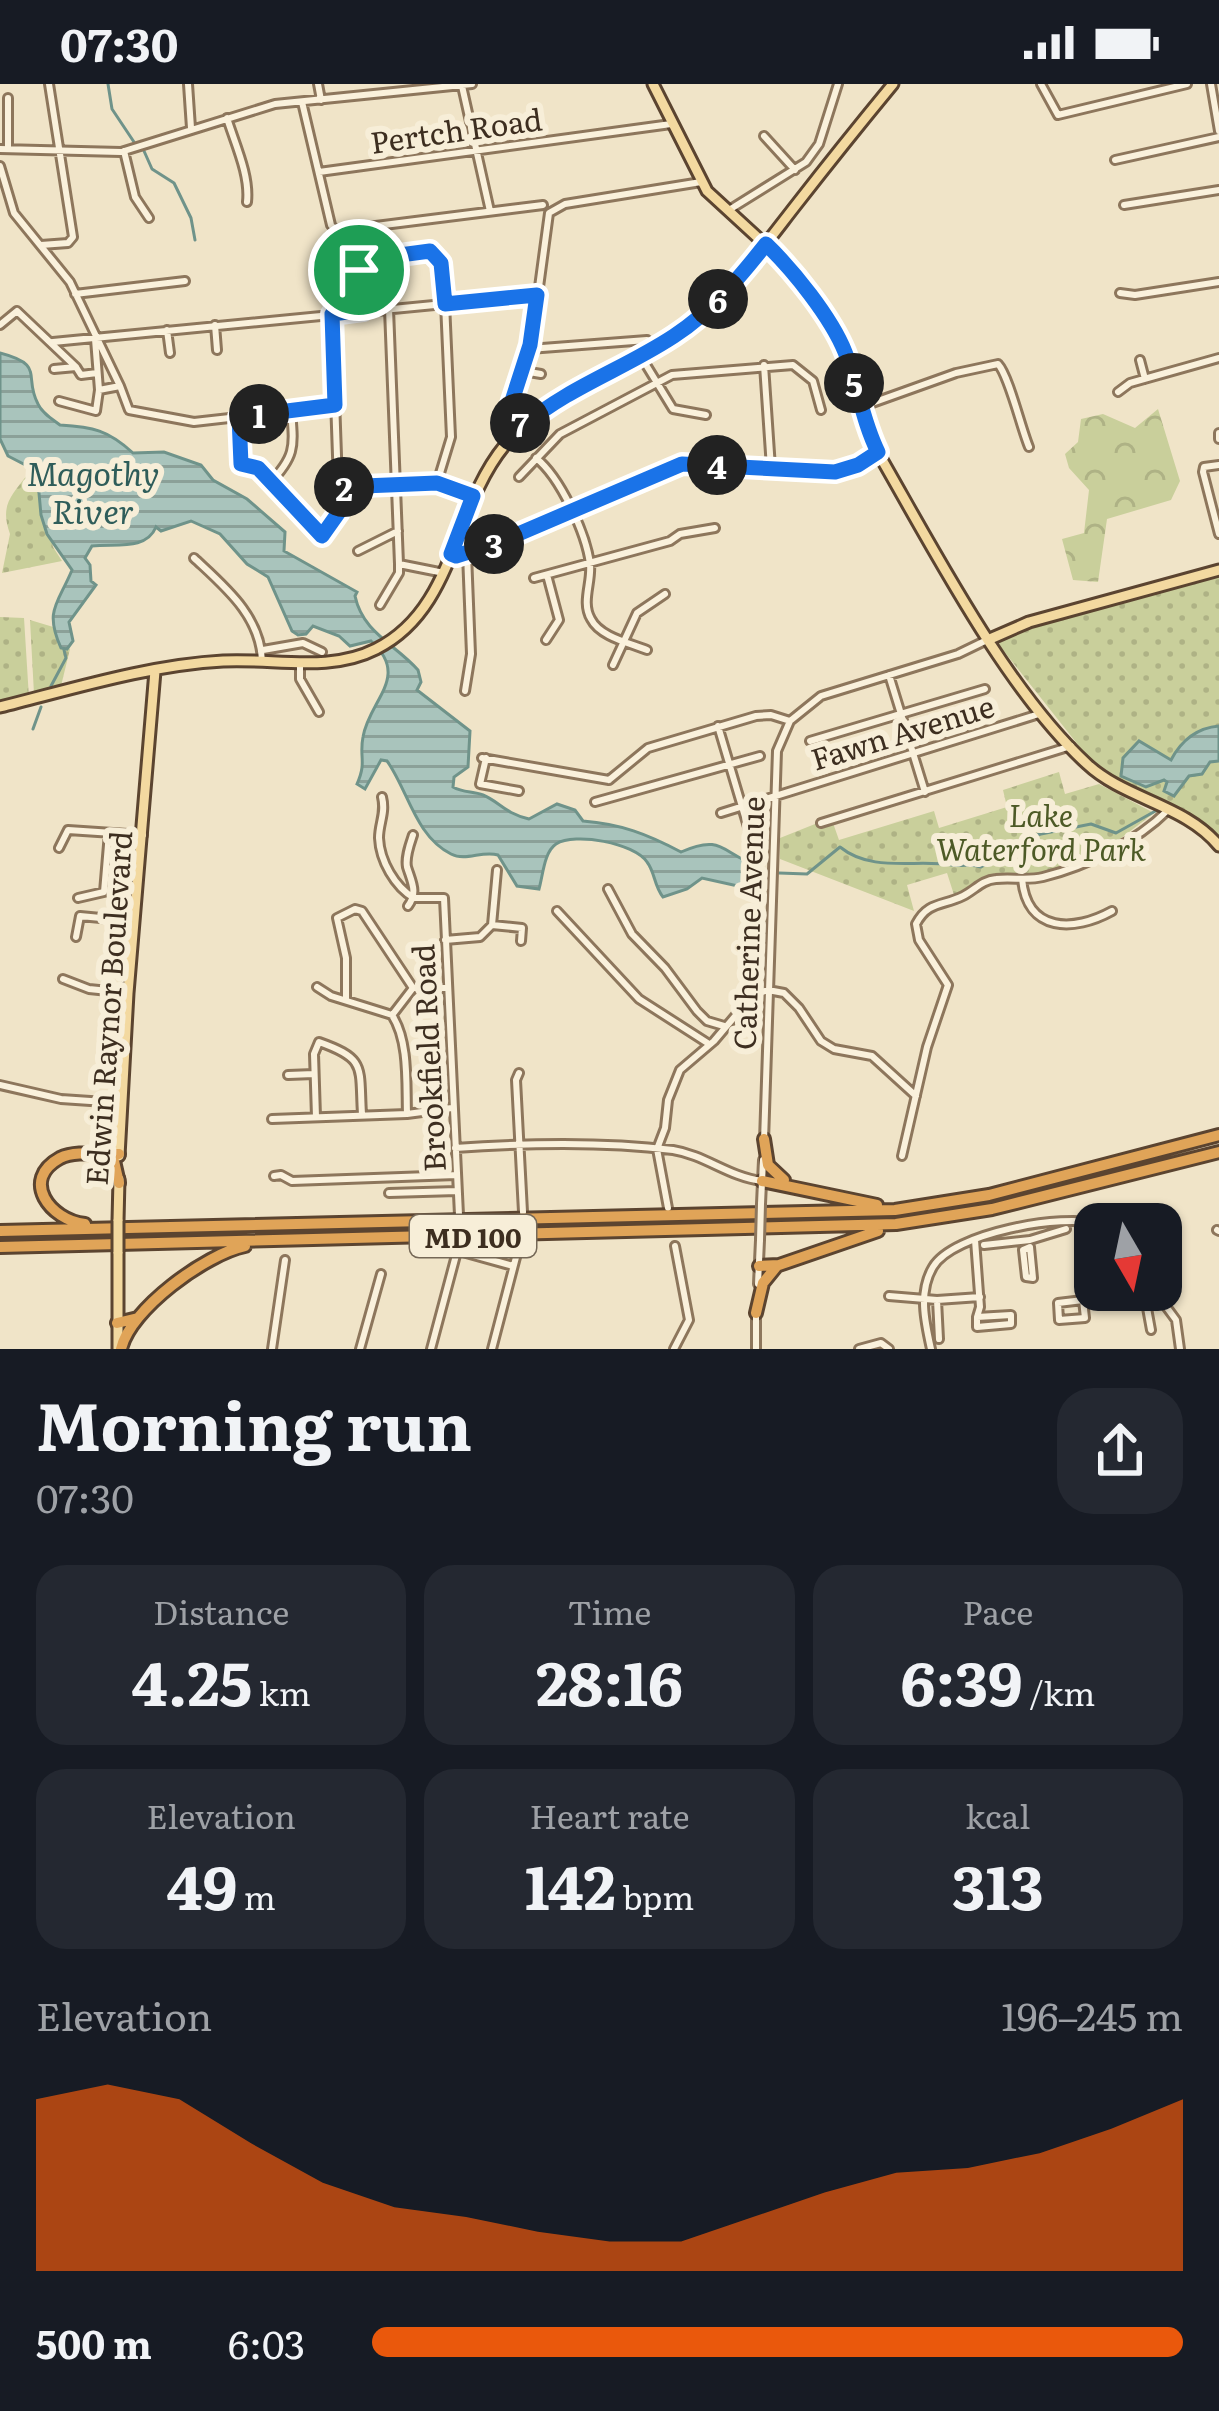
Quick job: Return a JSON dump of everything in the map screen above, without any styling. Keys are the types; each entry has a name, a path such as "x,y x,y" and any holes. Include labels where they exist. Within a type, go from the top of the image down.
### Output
{"highway":[{"name":"MD 100","path":"0,1232 851,1213 958,1202 1219,1135"},
{"path":"764,1139 772,1171 798,1187"},
{"name":"MD 100","path":"0,1247 851,1227 946,1218 1219,1152"},
{"path":"119,1154 73,1155 56,1162 43,1182 45,1203 67,1221 142,1228"},
{"path":"97,1155 114,1161 119,1184"},
{"path":"762,1181 869,1205 958,1202"},
{"path":"759,1266 779,1265 874,1231 946,1218"},
{"path":"120,1349 127,1332 200,1263 229,1250 380,1238"},
{"path":"757,1313 763,1283 779,1265"},
{"path":"117,1323 141,1317"}],"main road":[{"path":"653,84 700,182 766,244 834,331 878,452 990,639 1043,712 1096,771 1168,809 1219,846"},
{"path":"0,707 155,671 224,661 262,656 337,661 391,640 425,610 473,496 490,466 523,426 553,400 640,355 698,318 741,276 893,84"},
{"path":"990,639 1028,622 1219,570"},
{"name":"Edwin Raynor Boulevard","path":"120,1349 120,1103 155,671"}],"street":[{"path":"41,245 68,242 73,237 49,84"},
{"path":"188,84 191,129"},
{"path":"318,84 321,100"},
{"path":"8,98 4,148 124,151 271,105 472,84"},
{"path":"727,212 795,170 818,144 838,84"},
{"path":"1041,84 1058,115 1187,84"},
{"path":"1115,160 1219,134 1211,84"},
{"path":"461,85 490,211"},
{"path":"302,102 336,231 543,205"},
{"path":"227,118 241,160 247,202"},
{"name":"Pertch Road","path":"319,172 671,124"},
{"path":"764,136 795,170"},
{"path":"124,151 135,197 149,218"},
{"path":"0,166 10,205 75,294 129,410 194,422 335,405"},
{"path":"523,426 511,404 529,349 545,222 555,208 700,182"},
{"path":"1124,205 1219,190"},
{"path":"363,310 359,270 364,262 430,251 441,263 451,437 437,483"},
{"path":"75,294 184,281"},
{"path":"1120,293 1135,295 1219,282"},
{"path":"53,342 537,295"},
{"path":"380,605 399,573 388,309"},
{"path":"0,325 17,310 81,375 97,373"},
{"path":"239,417 241,464 258,468 322,536 339,512 332,314"},
{"path":"215,325 217,350"},
{"path":"167,330 170,353"},
{"path":"59,400 96,411 95,335"},
{"path":"529,349 647,340"},
{"path":"640,355 673,410 706,415"},
{"path":"1118,392 1126,385 1219,358"},
{"path":"1140,360 1145,379"},
{"path":"519,477 560,434 655,383 688,371 787,363 804,370 815,386 821,410"},
{"path":"861,407 956,373 998,364 1007,374 1008,392 1029,447"},
{"path":"764,365 772,468"},
{"path":"54,368 76,367"},
{"path":"523,370 541,374"},
{"path":"99,390 120,386"},
{"path":"269,484 290,460 294,447 291,410"},
{"path":"451,554 467,554 682,464 835,472 878,452"},
{"path":"536,458 556,478 590,564 586,603 591,619 600,630 647,650"},
{"path":"1219,465 1204,467 1203,472 1219,534"},
{"path":"339,487 437,483 473,496"},
{"path":"534,578 715,528"},
{"path":"358,550 398,531"},
{"path":"465,691 471,654 467,554"},
{"path":"194,558 241,603 262,656 303,643 322,652"},
{"path":"399,564 444,573"},
{"path":"546,640 559,620 547,575"},
{"path":"614,665 637,614 665,595"},
{"path":"519,791 481,784 484,758 609,780 648,748 770,715 790,721 821,696 966,651 990,639"},
{"path":"300,662 300,679 319,712"},
{"path":"889,675 925,792"},
{"path":"810,741 985,689"},
{"name":"Fawn Avenue","path":"721,813 1043,712"},
{"name":"Catherine Avenue","path":"756,1349 777,752 790,721"},
{"path":"718,726 751,837"},
{"path":"821,823 1071,746"},
{"path":"596,802 760,756"},
{"path":"609,780 614,800"},
{"path":"382,797 385,812 379,836 385,866 414,898"},
{"path":"902,1156 948,985 920,940 916,923 928,907 965,896 988,880 1041,878 1098,857 1168,809"},
{"path":"59,848 68,830 143,836"},
{"path":"78,898 104,892 109,833"},
{"path":"408,906 414,898 413,878 406,864 413,835"},
{"path":"446,940 480,937 492,925 497,870"},
{"path":"1022,879 1030,905 1056,924 1082,925 1112,911"},
{"path":"608,890 632,934 704,1018 724,1026"},
{"name":"Brookfield Road","path":"414,898 444,898 459,1215"},
{"path":"346,999 346,958 337,919 355,908 362,911 413,988"},
{"path":"557,911 639,999 709,1044"},
{"path":"76,937 80,916 136,921"},
{"path":"492,925 522,928 521,941"},
{"path":"63,979 89,989 128,993"},
{"path":"317,987 392,1015 399,1026 406,1064 407,1114"},
{"path":"413,988 447,988"},
{"path":"392,1015 413,988"},
{"path":"668,1208 657,1149 668,1100 680,1070 753,994 768,990 791,998 820,1042 872,1056 916,1096"},
{"path":"316,1117 314,1074 319,1042 349,1053 359,1066 362,1114"},
{"path":"519,1073 523,1213"},
{"path":"288,1075 314,1074"},
{"path":"0,1085 61,1099 120,1103"},
{"path":"272,1119 452,1108"},
{"path":"455,1148 518,1144 657,1149 694,1156 742,1179 762,1181"},
{"path":"274,1176 281,1174 292,1181 456,1175"},
{"path":"389,1193 457,1191"},
{"path":"931,1349 924,1296 940,1256 975,1240 1074,1222"},
{"path":"1027,1227 1030,1243"},
{"path":"984,1245 1030,1243 1066,1229"},
{"path":"975,1240 980,1297 977,1317 977,1327 1011,1324 1011,1315 977,1317"},
{"path":"491,1349 520,1242"},
{"path":"674,1349 689,1320 676,1246"},
{"path":"430,1349 459,1247 513,1266"},
{"path":"272,1349 284,1260"},
{"path":"360,1349 381,1274"},
{"path":"889,1296 980,1297"},
{"path":"937,1300 939,1339"},
{"path":"1083,1300 1085,1318 1060,1320 1058,1303 1083,1300"},
{"path":"1148,1311 1151,1330"},
{"path":"1169,1311 1176,1320 1180,1349"},
{"path":"860,1349 881,1343 889,1349"}],"green space":[{"path":"1158,409 1180,481 1171,500 1107,519 1098,582 1073,580 1062,539 1084,533 1089,490 1069,468 1065,454 1078,442 1081,419 1103,414 1135,428"},
{"path":"28,474 38,475 53,547 62,561 2,573 10,534 7,509"},
{"name":"Lake Waterford Park","path":"1219,573 1219,837 1094,765 999,645 1001,638 1037,623"},
{"path":"0,617 24,618 29,698 0,710"},
{"path":"30,620 60,629 59,641 70,649 61,686 34,694"},
{"name":"Lake Waterford Park","path":"1059,772 1065,794 1099,784 1154,813 1103,852 1045,874 987,875 955,898 947,873 907,885 914,911 780,859 780,838 815,824 833,823 839,840 934,811 939,828 1007,807 1003,790"}],"water":[{"name":"Magothy River","path":"0,353 28,367 40,407 60,425 100,431 133,453 164,452 201,465 213,480 247,499 285,532 284,551 357,592 365,620 418,670 417,690 470,731 468,767 454,777 453,787 483,795 529,819 557,804 575,810 583,821 634,831 681,852 716,845 759,865 747,888 702,878 663,897 640,855 590,839 556,844 546,858 539,889 517,886 498,855 451,854 420,824 387,761 381,760 365,789 357,784 367,724 388,677 382,654 371,641 350,646 313,626 306,634 292,631 268,577 247,564 220,534 191,521 161,531 156,527 137,543 92,546 85,558 96,585 69,622 73,641 67,649 61,648 53,616 72,570 47,534 37,471 8,456 0,439"},
{"path":"1219,726 1219,761 1210,762 1202,774 1189,776 1174,796 1164,791 1164,780 1146,787 1121,776 1123,758 1139,741 1171,760 1190,737"}],"waterway":[{"path":"108,84 112,109 134,142"},
{"path":"144,151 152,169 174,183 191,218 195,240"},
{"path":"51,686 66,658 64,650"},
{"path":"33,729 41,707"},
{"name":"Magothy River","path":"779,873 807,874 840,847 880,863 981,867 1036,835 1091,824 1116,833 1159,809"},
{"name":"Magothy River","path":"758,873 767,871"}],"route":[{"path":"766,244 834,331 878,452 835,472 682,464 461,556 451,554 473,496 437,483 339,487 339,512 322,536 258,468 241,464 239,417 335,405 332,314 363,310 359,270 370,259 430,251 441,263 445,304 537,295 530,345 511,404 523,426 553,400 684,329 741,276 766,244"}]}
